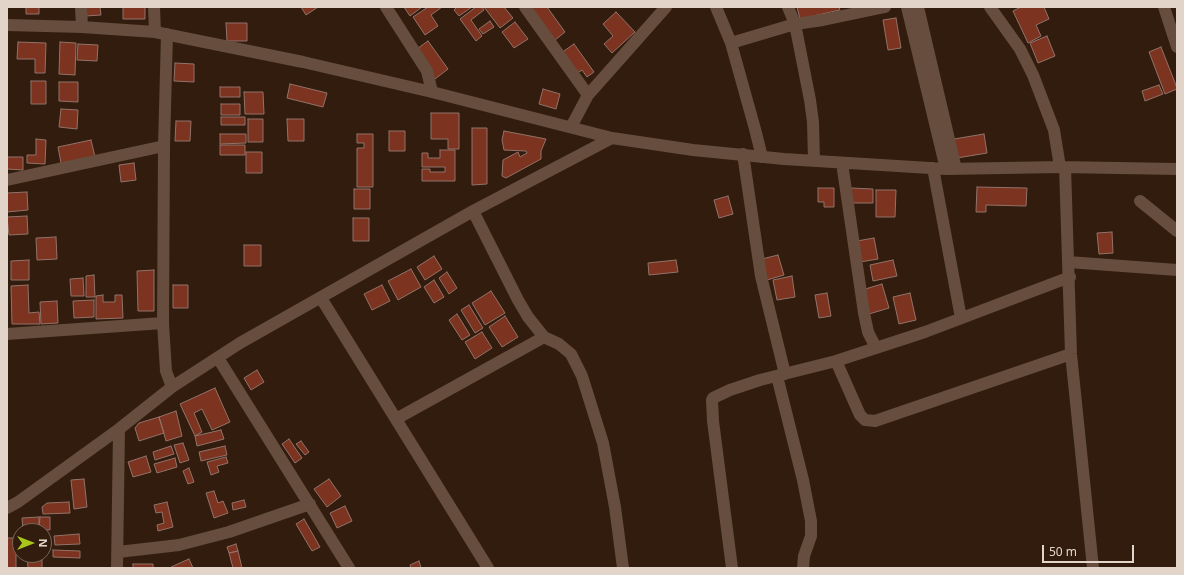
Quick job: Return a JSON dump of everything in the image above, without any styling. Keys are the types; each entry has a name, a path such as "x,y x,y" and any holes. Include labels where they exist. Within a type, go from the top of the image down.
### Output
{"street":[{"path":"81,7 82,27"},
{"path":"154,7 161,33 164,146 163,323 166,371 172,388"},
{"path":"386,7 427,71 432,92"},
{"path":"525,7 588,95"},
{"path":"571,127 588,95 666,7"},
{"path":"716,7 731,42 762,157"},
{"path":"788,7 795,24 813,122 814,161"},
{"path":"731,42 795,24 823,20 885,7"},
{"path":"907,7 951,169"},
{"path":"918,7 951,169"},
{"path":"990,7 1020,49 1033,75 1054,130 1063,167 1070,277 1072,354 1093,568"},
{"path":"1164,7 1175,33 1177,47"},
{"path":"7,24 82,27 161,33 303,62 432,92 612,138 693,150 814,161 951,169 1063,167 1177,169"},
{"path":"7,508 18,502 172,388 240,343 473,211 612,138"},
{"path":"7,180 164,146"},
{"path":"743,154 762,276 811,521 811,536 804,556 803,568"},
{"path":"842,163 864,313 868,332 876,348"},
{"path":"933,168 961,318"},
{"path":"1140,201 1177,231"},
{"path":"473,211 528,317 544,337 559,344 571,354 582,376 603,443 615,507 623,568"},
{"path":"1068,262 1177,270"},
{"path":"732,568 713,421 713,398 730,390 836,360 925,332 1070,277"},
{"path":"321,298 488,568"},
{"path":"7,334 163,323"},
{"path":"396,419 544,337"},
{"path":"836,360 860,415 865,420 875,422 1072,354"},
{"path":"218,358 349,568"},
{"path":"117,568 119,428"},
{"path":"118,552 178,545 222,534 310,504"}],"building":[{"path":"26,7 39,7 39,14 26,14"},
{"path":"85,7 100,7 101,15 86,16"},
{"path":"123,7 145,7 145,19 123,19"},
{"path":"301,7 318,7 306,15"},
{"path":"404,7 422,7 410,16"},
{"path":"428,7 442,7 431,15 438,26 425,35 413,17"},
{"path":"457,7 472,7 459,16 454,10"},
{"path":"476,7 482,7 484,10 471,20 482,36 476,41 460,19"},
{"path":"484,7 504,7 513,18 500,28"},
{"path":"531,7 547,7 565,32 555,40"},
{"path":"797,7 839,7 840,10 800,19"},
{"path":"1021,7 1044,7 1049,19 1036,25 1041,36 1028,43 1013,11"},
{"path":"616,12 635,32 612,53 604,44 613,36 603,24"},
{"path":"896,18 901,48 888,50 883,20"},
{"path":"490,21 494,27 483,34 479,29"},
{"path":"515,22 528,39 514,48 502,32"},
{"path":"226,23 247,23 247,41 227,41"},
{"path":"1047,36 1055,56 1038,63 1030,43"},
{"path":"428,41 448,69 435,79 414,51"},
{"path":"18,42 46,43 45,73 35,73 35,59 17,59"},
{"path":"60,42 76,43 75,75 59,74"},
{"path":"78,44 98,45 97,61 77,60"},
{"path":"574,44 594,72 587,77 582,70 576,74 561,53"},
{"path":"1161,47 1177,88 1165,94 1149,52"},
{"path":"175,63 194,64 194,82 174,81"},
{"path":"31,81 46,81 46,104 31,104"},
{"path":"59,82 78,82 78,102 59,101"},
{"path":"290,84 327,93 323,107 287,98"},
{"path":"1159,85 1163,94 1145,101 1142,91"},
{"path":"220,87 240,87 240,97 220,97"},
{"path":"543,89 560,94 556,109 539,104"},
{"path":"244,92 263,92 264,114 245,114"},
{"path":"221,104 240,104 240,115 221,115"},
{"path":"61,109 78,110 77,129 59,127"},
{"path":"431,113 459,113 459,149 448,149 448,139 431,139"},
{"path":"221,117 245,117 245,125 221,125"},
{"path":"248,119 263,119 263,142 248,142"},
{"path":"287,119 304,119 304,141 288,141"},
{"path":"176,121 191,121 190,141 175,141"},
{"path":"472,128 487,128 487,184 472,185"},
{"path":"389,131 405,131 405,151 389,151"},
{"path":"504,131 546,139 541,151 541,159 506,178 502,176 503,160 518,152 520,157 527,153 526,151 504,150 502,140"},
{"path":"220,134 246,134 246,143 220,144"},
{"path":"357,134 373,134 373,187 357,187 357,148 364,148 364,143 357,143"},
{"path":"984,134 987,153 957,158 954,139"},
{"path":"36,139 46,140 45,164 27,163 27,155 36,155"},
{"path":"91,140 95,157 61,163 58,147"},
{"path":"220,145 245,145 245,155 220,155"},
{"path":"440,150 455,150 455,181 422,181 422,169 430,169 430,172 445,172 445,167 422,167 422,153 428,153 428,158 440,158"},
{"path":"246,152 262,152 262,173 246,173"},
{"path":"7,157 23,157 23,170 7,169"},
{"path":"134,163 136,180 121,182 119,165"},
{"path":"977,187 1027,188 1026,206 986,205 986,212 976,212"},
{"path":"818,188 834,188 834,207 824,207 824,202 818,202"},
{"path":"851,188 873,189 873,203 851,203"},
{"path":"354,189 370,189 370,209 354,209"},
{"path":"876,190 896,190 895,217 876,217"},
{"path":"27,192 28,210 7,212 7,193"},
{"path":"728,196 733,214 719,218 714,200"},
{"path":"27,216 28,234 9,235 7,217"},
{"path":"353,218 369,218 369,241 353,241"},
{"path":"1112,232 1113,253 1099,254 1097,233"},
{"path":"56,237 57,259 37,260 36,238"},
{"path":"874,238 878,259 860,262 857,241"},
{"path":"244,245 261,245 261,266 244,266"},
{"path":"778,255 784,275 767,280 762,259"},
{"path":"434,256 442,269 425,280 417,267"},
{"path":"29,260 29,280 11,280 11,261"},
{"path":"676,260 678,272 649,275 648,263"},
{"path":"893,260 897,276 873,281 870,265"},
{"path":"411,269 421,287 398,300 388,281"},
{"path":"154,270 154,311 138,311 137,271"},
{"path":"447,272 457,288 449,294 439,278"},
{"path":"94,275 95,297 86,297 86,276"},
{"path":"792,276 795,297 777,300 773,280"},
{"path":"83,278 84,296 71,296 70,279"},
{"path":"434,280 444,297 434,303 424,287"},
{"path":"882,284 889,308 869,314 862,290"},
{"path":"28,285 29,313 39,312 40,324 12,324 11,286"},
{"path":"173,285 188,285 188,308 173,308"},
{"path":"382,285 390,301 372,310 364,294"},
{"path":"491,291 505,313 485,325 472,303"},
{"path":"827,293 831,316 819,318 815,295"},
{"path":"910,293 916,320 899,324 893,297"},
{"path":"103,295 103,302 115,302 115,295 122,295 123,318 96,319 96,296"},
{"path":"94,300 94,317 74,318 73,301"},
{"path":"57,301 58,323 41,324 40,302"},
{"path":"469,305 483,328 475,333 461,310"},
{"path":"457,314 470,335 462,340 449,320"},
{"path":"505,316 518,337 502,347 489,327"},
{"path":"482,332 492,348 475,359 465,342"},
{"path":"257,370 264,382 251,390 244,378"},
{"path":"215,388 230,422 212,430 202,409 194,413 202,432 195,436 180,404"},
{"path":"176,411 182,436 166,441 159,417"},
{"path":"159,417 164,433 139,441 135,428 139,423"},
{"path":"221,430 224,439 197,446 195,436"},
{"path":"289,439 302,458 295,463 282,444"},
{"path":"301,441 309,452 305,455 296,444"},
{"path":"183,443 189,460 180,463 174,445"},
{"path":"171,446 174,454 155,460 153,452"},
{"path":"225,446 227,455 201,461 199,452"},
{"path":"146,456 151,472 133,477 128,462"},
{"path":"226,457 228,463 217,466 219,472 211,475 207,462"},
{"path":"175,458 177,467 157,473 154,464"},
{"path":"189,468 194,482 188,484 183,471"},
{"path":"84,479 87,507 74,509 71,480"},
{"path":"329,479 341,496 327,507 314,489"},
{"path":"214,491 218,503 223,501 228,513 214,518 206,493"},
{"path":"244,500 246,507 233,510 232,503"},
{"path":"69,502 70,513 43,514 42,507 47,503"},
{"path":"167,502 173,527 158,531 157,525 164,523 162,512 156,513 154,505"},
{"path":"345,506 352,521 337,528 330,513"},
{"path":"39,517 39,523 22,523 22,518"},
{"path":"40,517 50,517 50,523 40,523"},
{"path":"304,519 320,547 312,551 296,524"},
{"path":"79,534 80,544 55,545 54,536"},
{"path":"7,538 12,538 12,563 16,563 16,568 7,568"},
{"path":"236,544 238,551 229,553 227,547"},
{"path":"53,550 80,551 80,558 53,557"},
{"path":"238,551 242,568 233,568 229,553"},
{"path":"189,559 193,568 171,568 171,567"},
{"path":"419,561 421,568 411,568 410,565"},
{"path":"28,563 42,563 42,568 28,568"},
{"path":"133,564 153,564 153,568 133,568"}]}
